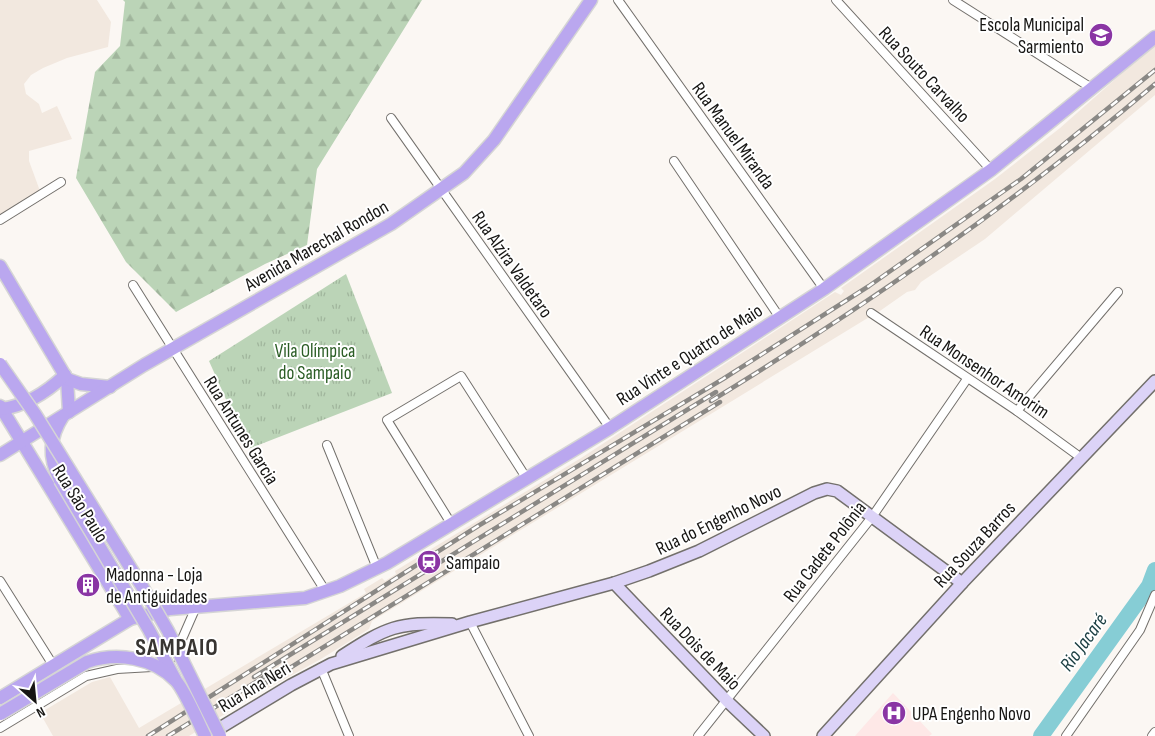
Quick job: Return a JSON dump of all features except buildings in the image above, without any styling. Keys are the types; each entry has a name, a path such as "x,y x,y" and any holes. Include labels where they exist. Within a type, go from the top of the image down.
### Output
{"main road":[{"name":"Avenida Marechal Rondon","path":"0,455 110,386 353,248 464,173 487,149 592,0"},
{"name":"Rua Vinte e Quatro de Maio","path":"0,698 130,619 147,613 305,598 326,592 377,568 452,525 610,428 824,289 991,170 1155,37"},
{"path":"0,266 66,377 66,414 56,427 51,446 53,466 149,630 205,736"},
{"path":"0,364 35,414 143,588 168,631 220,736"},
{"path":"66,377 81,384 110,386"},
{"path":"1,407 11,408 30,400 66,377"},
{"name":"Rua Souza Barros","path":"824,736 962,583 1080,457 1155,381"},
{"name":"Rua São Paulo","path":"1,407 130,619"},
{"name":"Rua do Engenho Novo","path":"326,666 467,623 614,583 699,551 821,490 838,491 962,583"},
{"name":"Rua Dois de Maio","path":"614,583 727,701 764,736"},
{"name":"Rua do Engenho Novo","path":"326,666 373,636 400,625 467,623"},
{"path":"0,714 75,668 100,658 136,658 176,682"},
{"name":"Rua Ana Neri","path":"205,736 326,666"}],"street":[{"name":"Rua Manuel Miranda","path":"618,0 824,289"},
{"name":"Rua Souto Carvalho","path":"836,0 991,170"},
{"path":"953,0 1092,90"},
{"name":"Rua Alzira Valdetaro","path":"391,118 610,428"},
{"path":"674,161 780,318"},
{"path":"0,220 61,182"},
{"name":"Rua Antunes Garcia","path":"133,285 172,350 326,592"},
{"path":"1017,411 1118,292"},
{"name":"Rua Monsenhor Amorim","path":"871,313 1017,411 1080,457"},
{"path":"452,525 387,420 461,376 526,479"},
{"name":"Rua Cadete Polônia","path":"698,736 872,517 967,379"},
{"path":"327,444 377,568"},
{"path":"0,581 53,665"},
{"path":"1068,736 1140,630 1155,595"},
{"path":"0,728 86,676 117,669 161,666 175,655 196,607"},
{"path":"467,623 529,736"},
{"path":"326,666 348,736"},
{"path":"1152,736 1155,732"}],"shaded area":[{"path":"0,0 97,0 111,22 108,47 67,58 43,68 31,75 24,84 26,94 39,104 42,113 57,106 72,139 29,151 29,161 40,191 0,216"},
{"path":"1155,44 1155,95 985,239 921,282 915,290 907,292 877,313 871,308 866,312 871,316 372,621 369,629 321,659 261,692 189,736 53,736 40,713 92,682 110,677 139,728 366,593 364,589 382,578 385,581 396,574 395,571 581,458 835,292 841,295 844,291 841,288 995,179 1060,128"},
{"name":"UPA Engenho Novo","path":"893,693 932,734 929,736 855,736"}],"green space":[{"path":"123,0 422,0 317,169 307,245 265,264 176,312 126,262 76,178 95,72 120,46 125,2"},
{"name":"Vila Olímpica do Sampaio","path":"346,274 392,393 248,449 209,361"}],"waterway":[{"name":"Rio Jacaré","path":"1041,736 1149,586 1155,570"}],"railway":[{"path":"148,736 478,526 723,379 869,286 1021,179 1155,70"},
{"path":"711,401 826,328 939,251 1049,170 1155,84"},
{"path":"254,677 716,392"},
{"path":"259,687 720,402"},
{"path":"168,736 264,677"}],"place":[{"name":"Escola Municipal Sarmiento","path":"1101,35"},
{"name":"Sampaio","path":"429,562"},
{"name":"Madonna - Loja de Antiguidades","path":"88,585"},
{"name":"UPA Engenho Novo","path":"894,713"}],"district":[{"name":"SAMPAIO","path":"177,647"}]}
